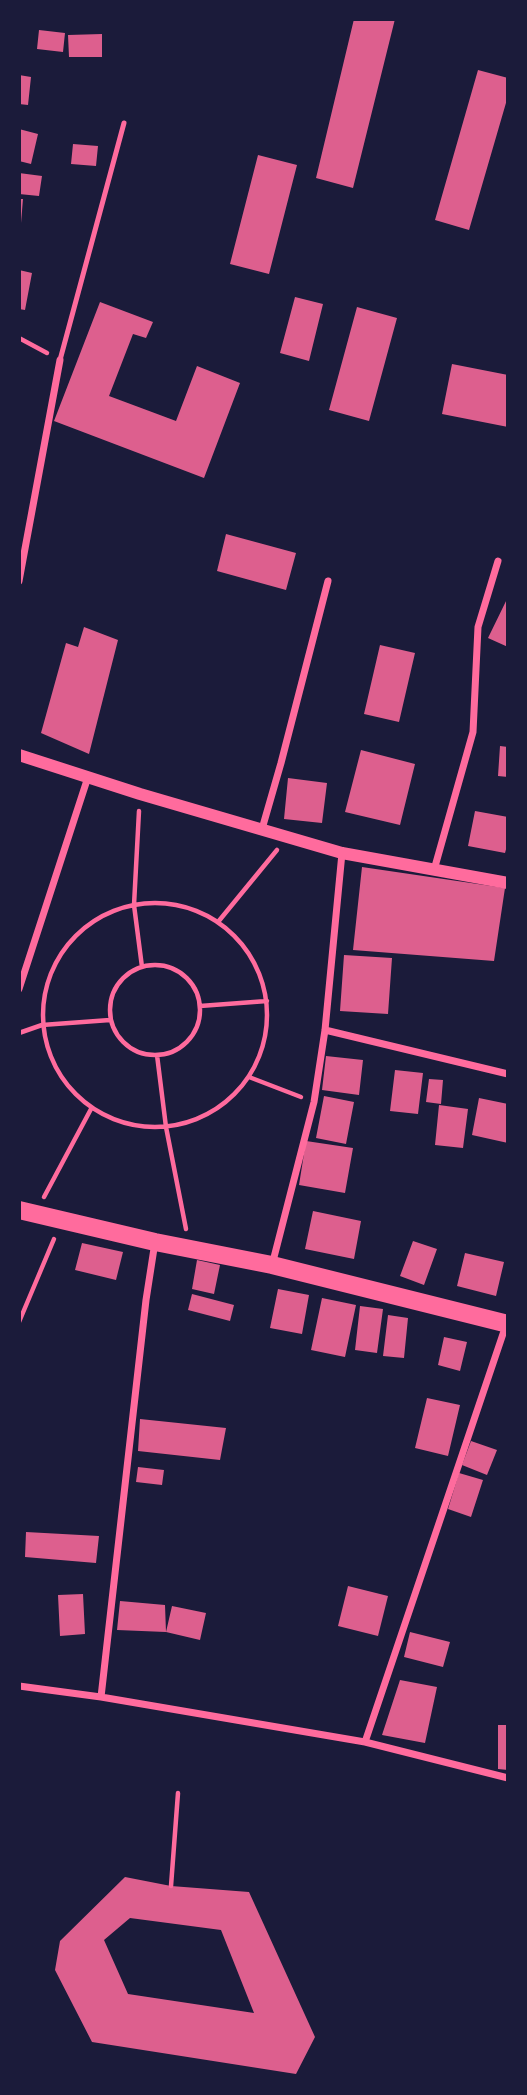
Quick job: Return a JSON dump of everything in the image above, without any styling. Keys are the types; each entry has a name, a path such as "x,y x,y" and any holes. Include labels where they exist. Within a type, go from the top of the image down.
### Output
{"main road":[{"path":"27,1212 62,1219 154,1249 190,1247 272,1265 506,1326"}],"street":[{"path":"19,581 60,360"},
{"path":"434,870 473,732 478,627 498,561"},
{"path":"262,829 328,581"},
{"path":"19,755 140,794 342,853 508,883"},
{"path":"19,989 88,777"},
{"path":"272,1265 314,1102 325,1030 342,853"},
{"path":"325,1030 508,1074"},
{"path":"101,1697 154,1249"},
{"path":"365,1742 506,1326"},
{"path":"19,1686 101,1697 365,1742 508,1778"}],"lane":[{"path":"60,360 124,123"}],"path":[{"path":"19,338 60,360"},
{"path":"140,794 134,905 142,967"},
{"path":"218,922 288,837"},
{"path":"163,903 192,909 218,922 242,944 258,970 267,1000 267,1027 261,1054 249,1077 233,1096 213,1112 191,1122 166,1127 140,1127 114,1120 91,1109 66,1086 50,1057 42,1025 44,992 55,961 75,935 102,915 134,905 163,903"},
{"path":"142,967 169,967 181,973 197,994 200,1006 199,1021 184,1045 157,1055 141,1053 128,1046 117,1035 110,1020 109,1007 113,993 130,972 142,967"},
{"path":"200,1006 267,1000"},
{"path":"19,1033 42,1025 110,1020"},
{"path":"157,1055 166,1127 190,1247"},
{"path":"249,1077 314,1102"},
{"path":"27,1212 91,1109"},
{"path":"19,1322 62,1219"},
{"path":"171,1886 178,1793"}],"building":[{"path":"354,19 395,19 353,188 316,178"},
{"path":"39,30 65,33 63,52 37,49"},
{"path":"102,34 102,57 69,57 68,35"},
{"path":"478,70 508,78 508,96 469,230 435,220"},
{"path":"19,75 31,77 28,105 19,104"},
{"path":"19,129 38,134 31,164 19,161"},
{"path":"73,144 98,146 96,166 71,164"},
{"path":"258,155 297,165 269,274 230,264"},
{"path":"19,173 42,176 39,196 19,194"},
{"path":"19,199 23,199 21,223 19,223"},
{"path":"19,270 32,273 25,310 19,309"},
{"path":"295,297 323,304 309,361 280,353"},
{"path":"100,302 153,322 146,338 133,334 109,396 176,421 197,366 240,383 204,478 54,421"},
{"path":"357,307 397,318 369,421 329,410"},
{"path":"452,364 508,375 508,427 442,414"},
{"path":"226,534 296,553 286,590 217,571"},
{"path":"508,597 508,647 488,638"},
{"path":"84,627 118,640 89,754 41,733 66,643 78,647"},
{"path":"380,645 415,653 399,722 364,714"},
{"path":"500,746 508,747 508,777 498,776"},
{"path":"361,750 415,764 400,825 345,812"},
{"path":"288,778 327,783 322,823 284,819"},
{"path":"475,811 508,817 505,853 468,846"},
{"path":"362,867 505,888 494,961 353,950"},
{"path":"344,955 392,958 388,1014 340,1011"},
{"path":"326,1056 363,1060 359,1095 322,1090"},
{"path":"395,1070 423,1073 418,1114 390,1111"},
{"path":"429,1079 443,1080 441,1104 426,1102"},
{"path":"324,1096 354,1102 346,1144 316,1138"},
{"path":"479,1098 508,1104 508,1143 472,1135"},
{"path":"439,1105 468,1109 463,1148 435,1145"},
{"path":"306,1141 353,1148 345,1193 299,1185"},
{"path":"313,1211 361,1221 354,1259 305,1249"},
{"path":"413,1241 437,1249 424,1285 400,1276"},
{"path":"82,1243 123,1252 116,1280 75,1270"},
{"path":"465,1253 504,1262 496,1296 457,1286"},
{"path":"197,1260 220,1265 214,1294 192,1289"},
{"path":"278,1289 309,1295 302,1334 270,1328"},
{"path":"192,1294 234,1305 230,1321 188,1310"},
{"path":"322,1298 356,1305 345,1357 311,1350"},
{"path":"360,1306 383,1309 377,1353 355,1350"},
{"path":"388,1315 408,1318 404,1358 383,1356"},
{"path":"444,1337 467,1342 460,1371 438,1365"},
{"path":"427,1398 460,1405 448,1456 415,1448"},
{"path":"140,1419 226,1428 220,1460 138,1451"},
{"path":"471,1441 497,1450 487,1475 462,1465"},
{"path":"138,1467 164,1470 162,1485 136,1482"},
{"path":"459,1473 483,1480 471,1517 448,1509"},
{"path":"26,1532 99,1536 96,1563 25,1557"},
{"path":"348,1586 388,1596 378,1636 338,1626"},
{"path":"83,1594 85,1634 60,1636 58,1595"},
{"path":"120,1601 165,1605 166,1632 117,1630"},
{"path":"172,1606 206,1613 200,1640 166,1632"},
{"path":"410,1632 450,1642 443,1667 404,1657"},
{"path":"400,1680 437,1687 425,1743 382,1735"},
{"path":"498,1725 508,1725 508,1770 498,1769"},
{"path":"125,1877 171,1886 249,1892 315,2037 296,2074 92,2042 55,1970 60,1941","holes":["130,1918 221,1930 254,2013 128,1994 104,1940"]}]}
